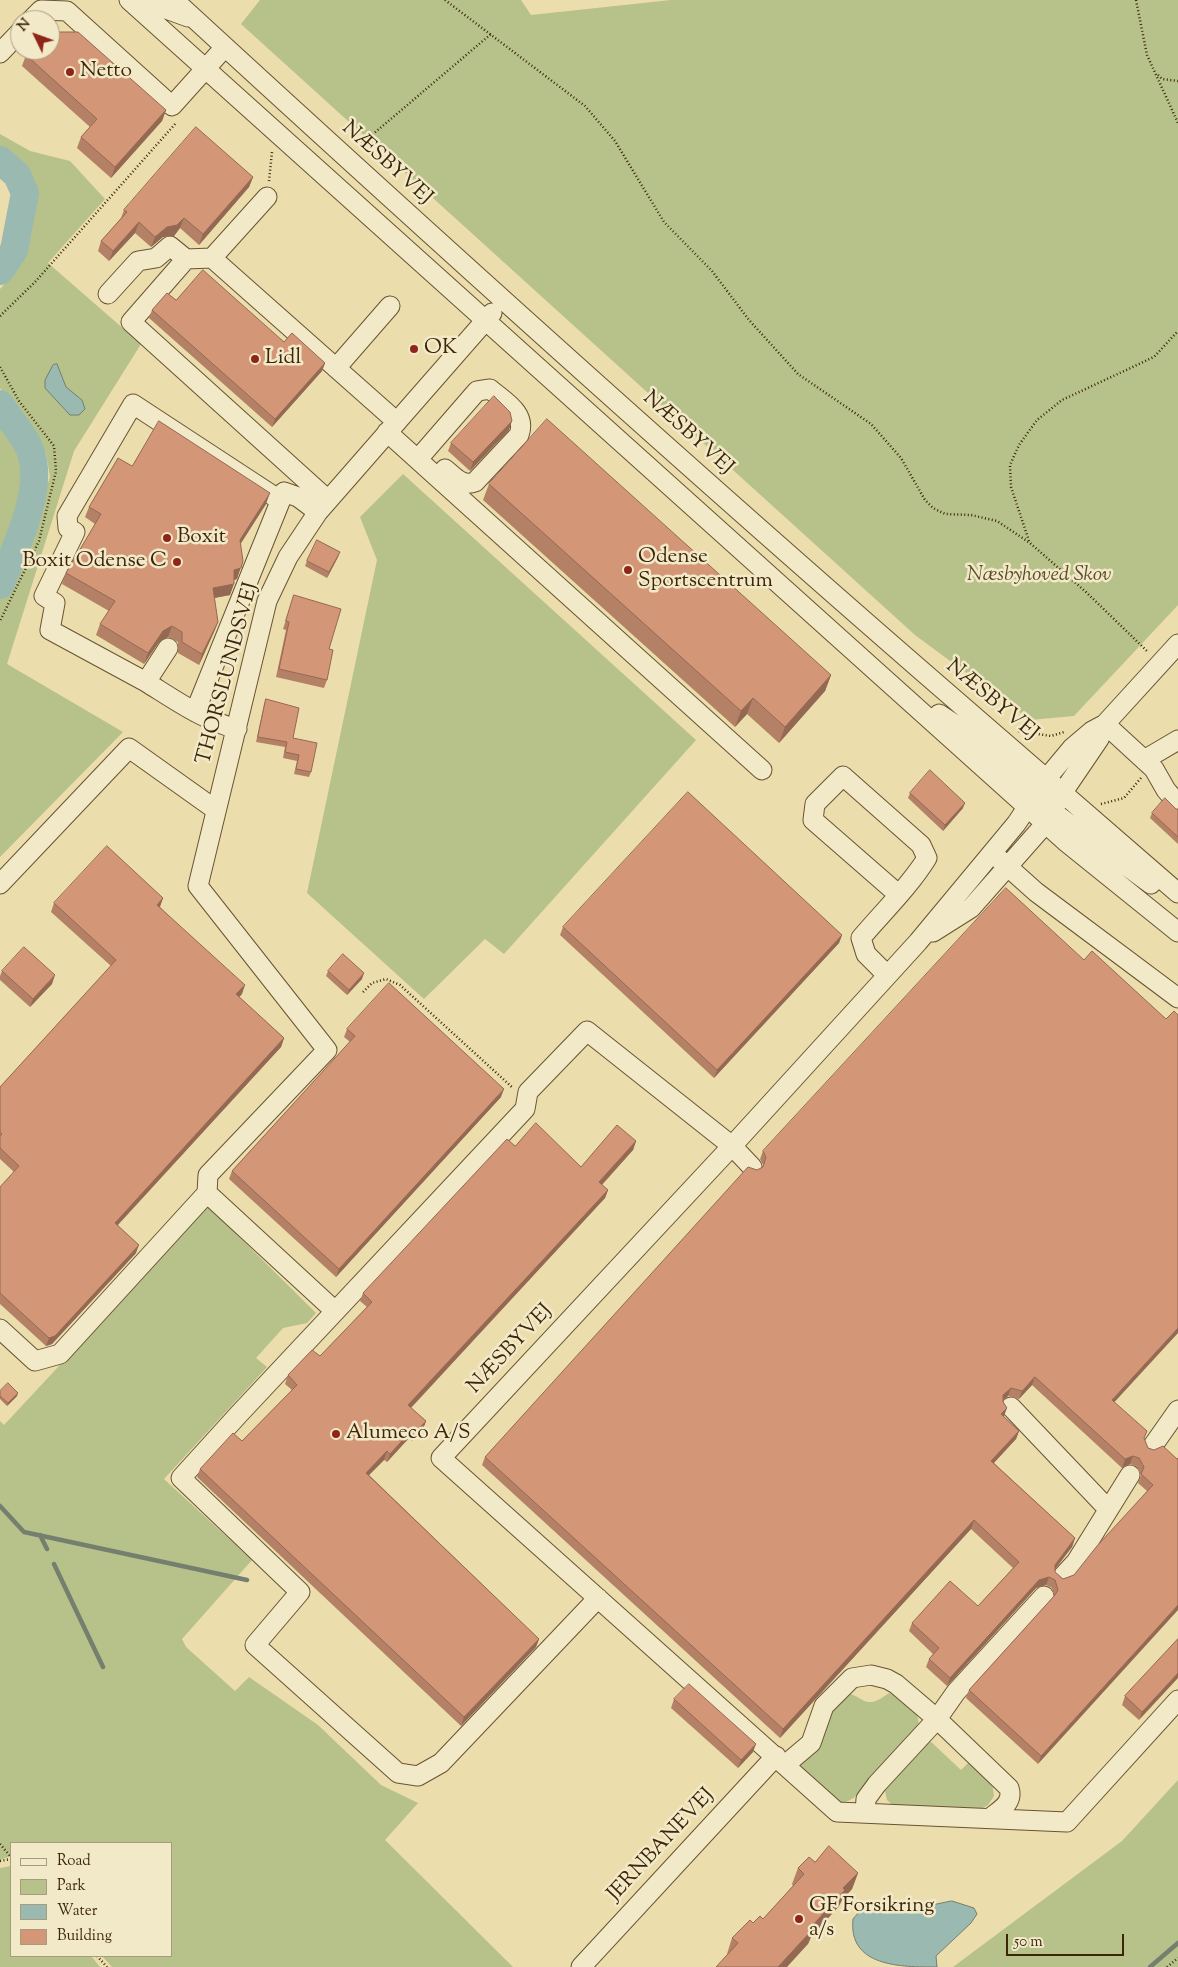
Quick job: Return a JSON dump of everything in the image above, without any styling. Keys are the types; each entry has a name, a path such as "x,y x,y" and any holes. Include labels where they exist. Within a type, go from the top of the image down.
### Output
{"street":[{"name":"NÆSBYVEJ","path":"129,0 884,678 1037,792 1063,792 1178,895"},
{"path":"151,0 158,6 196,20"},
{"name":"NÆSBYVEJ","path":"174,0 503,300 993,732 1037,792 1050,818 1178,932"},
{"path":"60,11 67,11 172,106 225,47"},
{"path":"0,53 10,42"},
{"path":"212,258 267,197"},
{"path":"108,294 138,261 156,258 170,246 186,259 212,258 336,368 421,455 762,770"},
{"path":"186,259 131,322 323,506"},
{"name":"THORSLUNDSVEJ","path":"207,1193 208,1175 327,1050 198,886 267,601 288,557 323,506 503,300"},
{"path":"336,368 390,306"},
{"path":"490,389 521,419 522,426 519,435 480,478 468,485 462,484 421,455 478,391 490,389"},
{"path":"237,729 220,724 195,712 146,682 50,630 55,602 44,596 74,532 68,528 67,516 133,404 276,498 298,498 323,506"},
{"path":"195,712 276,498"},
{"path":"146,682 168,648"},
{"path":"1037,792 1072,748 1092,731 1105,724 1174,657"},
{"path":"1105,724 1148,763 1178,804"},
{"path":"1105,724 1099,739 1063,792 1050,818 1149,882 1178,895"},
{"path":"1148,763 1178,740"},
{"path":"0,884 129,748 216,810"},
{"path":"886,975 866,954 861,938 899,895 918,873 927,858 921,845 843,776 815,804 813,820 899,895"},
{"name":"NÆSBYVEJ","path":"1037,792 1016,824 918,942 732,1146 441,1458 837,1812 1067,1822 1178,1700"},
{"name":"NÆSBYVEJ","path":"918,942 971,908 1050,818"},
{"path":"992,852 1036,892 1178,998"},
{"path":"598,1598 441,1763 418,1776 398,1773 255,1645 300,1592 181,1478 525,1109 528,1092 587,1032 732,1146 752,1167"},
{"path":"0,1329 35,1361 60,1354 207,1193 335,1311"},
{"path":"1011,1407 1108,1509"},
{"path":"1152,1447 1178,1410"},
{"path":"1063,1576 1076,1562 1130,1475"},
{"path":"865,1813 869,1794 937,1719 956,1692 1044,1596"},
{"name":"JERNBANEVEJ","path":"582,1967 781,1761 808,1747 816,1734 824,1706 852,1678 857,1676 871,1675 887,1679 937,1719 1009,1788 1011,1794 1009,1802 990,1818"}],"path":[{"path":"445,0 585,106 615,141 664,222 712,271 749,320 798,374 871,424 901,458 925,500 933,508 945,514 971,515 997,521 1030,543 1086,592 1150,654 1174,657"},
{"path":"1136,0 1147,55 1158,75 1162,91 1178,123"},
{"path":"347,159 360,144 491,34"},
{"path":"1158,75 1162,78 1178,81"},
{"path":"267,197 275,131"},
{"path":"0,316 35,282 142,161"},
{"path":"1030,543 1011,487 1010,465 1019,445 1037,420 1062,400 1154,357 1178,331"},
{"path":"0,367 19,401 54,446 56,471 39,541 0,621"},
{"path":"993,732 1017,731 1051,736 1069,730"},
{"path":"1088,814 1104,802 1124,798 1148,763"},
{"path":"363,992 372,983 386,979 400,985 527,1100"},
{"path":"0,1844 10,1857"},
{"path":"98,1957 107,1967"},
{"path":"1167,1967 1178,1958"}],"green space":[{"name":"Næsbyhoved Skov","path":"260,0 521,0 531,15 671,0 1178,0 1178,605 1074,716 1030,720 915,635 241,24"},
{"path":"0,134 30,151 70,161 105,199 48,263 141,344 74,451 7,664 123,732 0,857 0,598 28,542 50,477 46,453 0,388 0,289 17,269 25,255 33,224 34,199 33,188 26,169 17,161 0,153"},
{"path":"0,421 22,453 25,465 25,479 15,521 0,558"},
{"path":"403,474 696,740 504,954 485,939 424,999 307,893 377,560 360,517"},
{"path":"208,1206 316,1313 307,1323 283,1328 256,1358 267,1367 164,1479 252,1560 182,1639 186,1647 235,1691 249,1677 318,1725 381,1785 418,1803 385,1840 513,1967 112,1967 103,1957 172,1957 172,1842 10,1842 10,1856 0,1860 0,1421 4,1425"},
{"path":"889,1693 897,1696 917,1714 919,1725 855,1797 840,1803 796,1766 813,1755 818,1747 827,1715 848,1694 873,1702"},
{"path":"929,1740 961,1770 970,1761 992,1783 994,1796 988,1805 981,1809 895,1807 887,1800 885,1791 887,1785"},
{"path":"1178,1780 1178,1967 953,1967 1122,1841"},
{"path":"10,1866 10,1957 92,1957 100,1967 0,1967 0,1868"}],"water":[{"path":"57,364 66,387 82,400 85,409 79,415 70,415 45,388 45,380 53,365"},
{"path":"952,1901 974,1908 977,1914 971,1923 936,1956 937,1967 908,1966 880,1961 868,1955 859,1947 854,1935 853,1919 860,1911 903,1911"}],"building":[{"path":"60,32 78,32 166,110 115,167 81,137 97,119 32,60 60,60"},
{"path":"196,127 253,177 203,234 184,218 177,225 167,227 155,237 139,222 113,251 101,241 127,212 124,210"},
{"name":"Lidl","path":"203,270 284,342 292,333 325,363 275,419 152,310 167,293 176,300"},
{"path":"494,396 510,412 512,421 473,462 451,443"},
{"path":"547,419 831,675 785,727 753,698 741,711 489,484"},
{"name":"Boxit","path":"159,421 270,493 240,540 243,561 241,568 234,570 234,584 213,588 218,622 202,654 182,642 182,632 172,626 163,631 148,653 100,624 115,601 66,573 101,514 89,507 118,458 132,466"},
{"path":"317,540 340,552 329,572 307,561"},
{"path":"294,595 341,609 329,649 333,650 327,680 279,669 289,622 286,621"},
{"path":"266,699 299,708 293,738 317,743 311,772 296,769 299,755 285,752 287,742 258,737"},
{"path":"930,770 965,803 945,825 910,793"},
{"path":"688,792 842,935 717,1070 563,927"},
{"path":"1165,798 1178,809 1178,837 1152,813"},
{"path":"107,846 163,898 157,905 245,985 236,994 284,1038 115,1223 139,1245 55,1336 49,1338 0,1293 0,1187 19,1166 0,1148 0,1136 2,1134 0,1132 0,1087 116,960 54,903"},
{"path":"1006,888 1084,960 1092,951 1166,1019 1174,1011 1178,1015 1178,1328 1112,1400 1147,1431 1144,1438 1148,1448 1154,1450 1163,1446 1178,1458 1178,1605 1041,1756 969,1690 1055,1595 1058,1590 1055,1580 1049,1577 1039,1580 950,1678 929,1659 939,1648 912,1623 950,1581 978,1606 1019,1562 974,1520 783,1729 485,1457 748,1167 757,1170 763,1167 766,1157 763,1151","holes":["1035,1377 1125,1459 1133,1456 1139,1458 1144,1467 1141,1474 1153,1485 1097,1546 1074,1575 1063,1579 1055,1572 1055,1565 1075,1538 991,1461 1019,1431 1001,1414 1007,1408 1003,1402 1003,1395 1011,1388 1022,1391"]},
{"path":"24,947 55,975 33,999 2,971"},
{"path":"343,954 364,973 349,990 328,971"},
{"path":"389,983 504,1089 339,1269 232,1171 355,1036 347,1029"},
{"name":"Alumeco A/S","path":"536,1123 581,1167 617,1125 636,1141 599,1182 608,1190 408,1405 426,1421 415,1433 412,1430 390,1454 387,1451 366,1473 539,1639 464,1717 200,1469 233,1433 242,1441 297,1385 288,1375 312,1350 320,1356 372,1302 363,1293 507,1139 515,1146"},
{"path":"8,1383 18,1393 8,1403 0,1396 0,1391"},
{"path":"1178,1639 1178,1673 1142,1712 1125,1696"},
{"path":"689,1684 756,1744 741,1760 674,1699"},
{"name":"GF Forsikring a/s","path":"829,1846 858,1873 812,1926 814,1928 778,1967 716,1967 738,1943 732,1938 750,1920 753,1923 760,1916 763,1919 804,1874 798,1868 809,1857 815,1862"}],"waterway":[{"path":"0,160 17,175 25,193 14,250 0,271"},
{"path":"0,404 26,441 34,468 34,485 26,520 0,585"},
{"path":"0,1506 24,1532 247,1580"},
{"path":"40,1535 47,1549"},
{"path":"54,1564 103,1667"},
{"path":"1150,1967 1178,1943"}],"place":[{"name":"Netto","path":"70,72"},
{"name":"OK","path":"414,349"},
{"name":"Lidl","path":"255,359"},
{"name":"Boxit","path":"167,538"},
{"name":"Boxit Odense C","path":"177,562"},
{"name":"Odense Sportscentrum","path":"628,570"},
{"name":"Alumeco A/S","path":"336,1434"},
{"name":"GF Forsikring a/s","path":"799,1919"}]}
